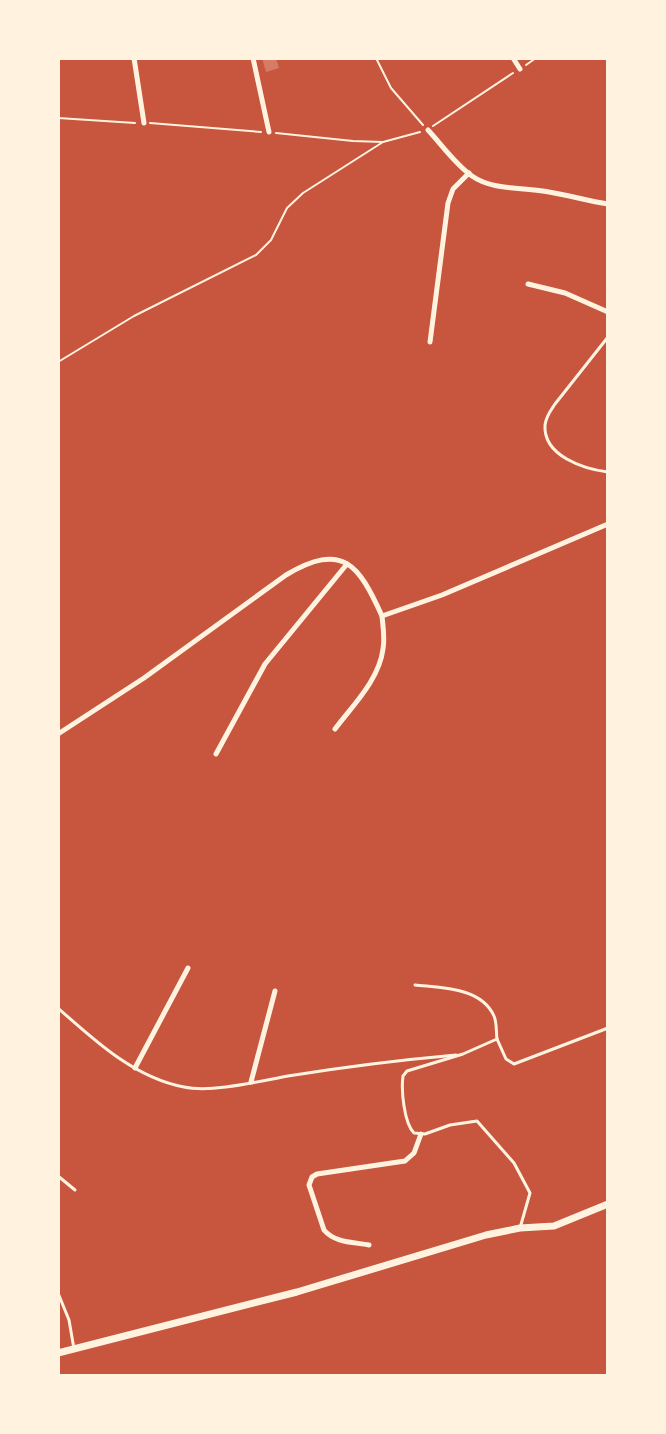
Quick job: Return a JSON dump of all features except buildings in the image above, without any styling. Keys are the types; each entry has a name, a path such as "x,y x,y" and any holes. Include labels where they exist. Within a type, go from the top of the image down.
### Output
{"street":[{"path":"134,58 144,123"},
{"path":"253,58 269,132"},
{"path":"513,58 520,69"},
{"path":"428,130 469,174 489,184 541,190 608,204"},
{"path":"430,342 448,203 453,189 469,174"},
{"path":"528,284 565,293 608,312"},
{"path":"382,616 442,595 608,524"},
{"path":"58,735 144,678 297,568 327,559 347,564 363,577 382,616 383,650 375,673 334,729"},
{"path":"216,754 265,664 347,564"},
{"path":"135,1068 188,968"},
{"path":"251,1082 275,991"},
{"path":"369,1245 339,1240 327,1234 309,1185 310,1180 317,1174 405,1161 414,1153 421,1134"},
{"path":"58,1353 297,1292 486,1235 520,1228 554,1226 608,1204"}],"lane":[{"path":"608,337 547,415 545,424 550,443 569,461 580,466 608,472"},
{"path":"415,985 465,992 482,1001 494,1018 497,1039 506,1059 514,1064 608,1028"},
{"path":"58,1008 97,1041 135,1068 165,1082 186,1088 251,1082 386,1062 463,1054"},
{"path":"497,1039 463,1054 407,1071 403,1076 403,1096 408,1125 414,1132 421,1134 450,1125 477,1121 514,1163 530,1193 520,1228"},
{"path":"58,1176 75,1190"},
{"path":"58,1293 69,1320 74,1349"}],"path":[{"path":"376,58 391,88 428,130"},
{"path":"58,118 383,142 428,130 536,58"},
{"path":"58,362 144,311 256,255 271,240 282,215 297,198 383,142"}]}
